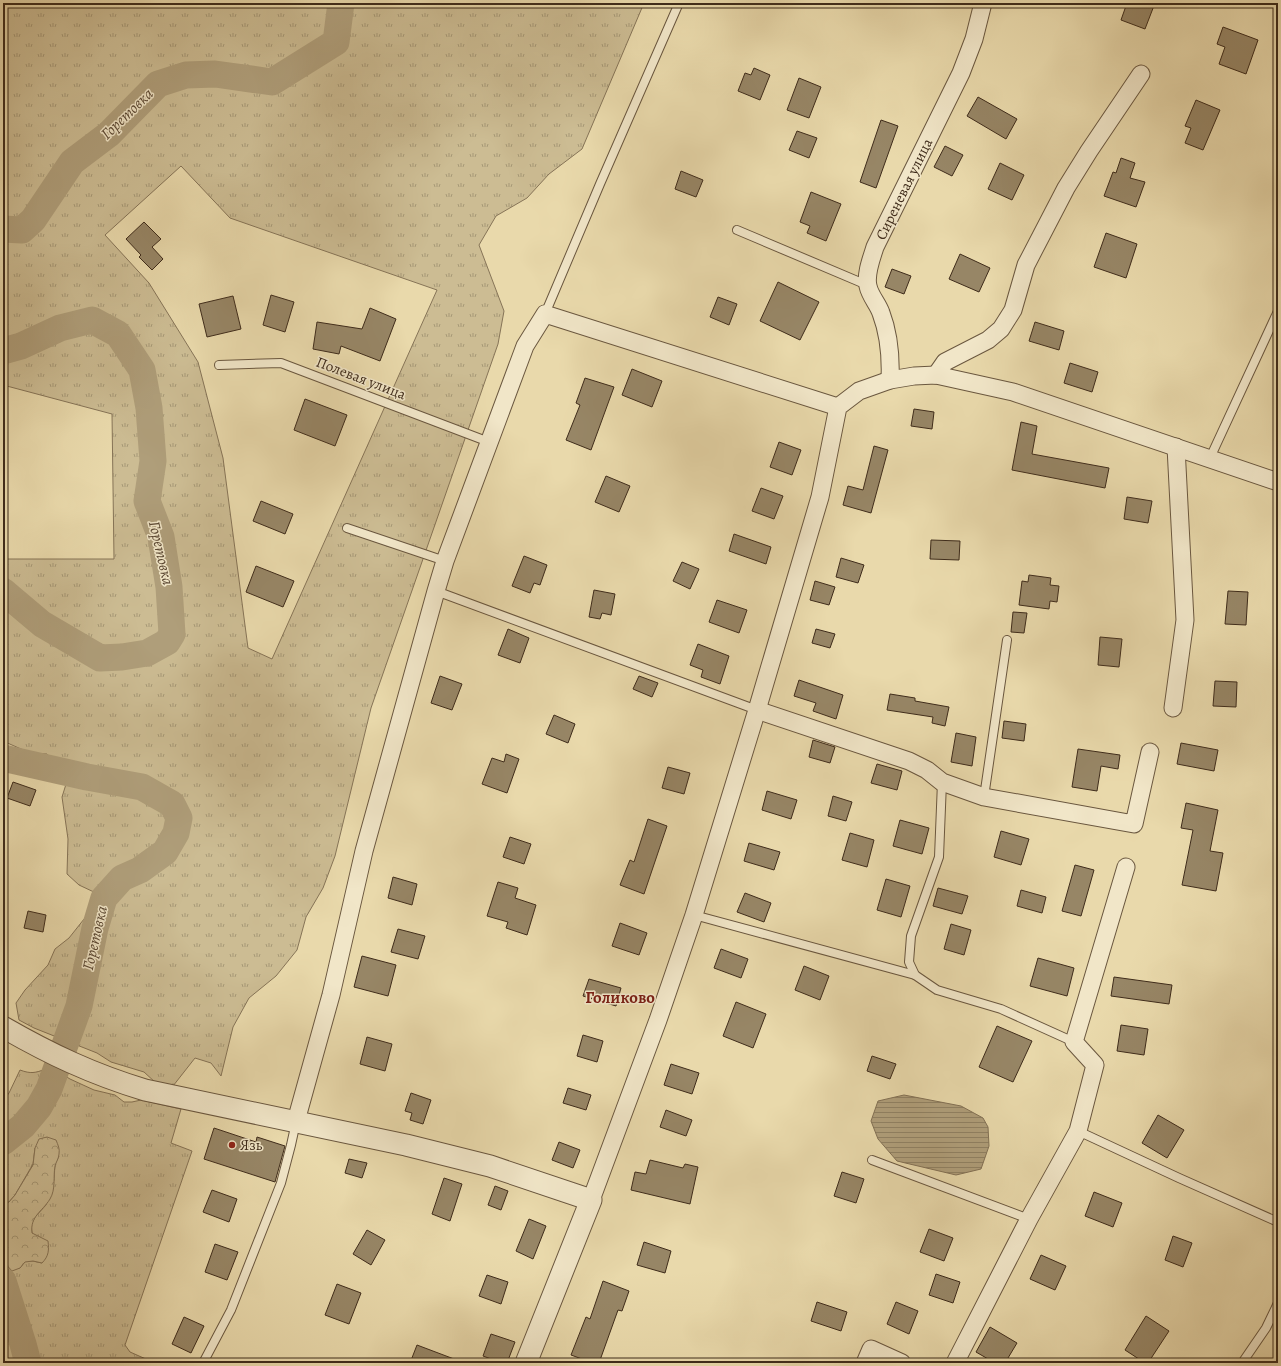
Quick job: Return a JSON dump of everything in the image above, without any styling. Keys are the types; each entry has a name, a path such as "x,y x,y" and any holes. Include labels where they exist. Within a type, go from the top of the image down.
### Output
{"street":[{"name":"Сиреневая улица","path":"867,285 869,267 875,247 961,73 974,39 983,3"},
{"path":"936,375 944,362 988,340 1001,329 1012,310 1026,265 1066,188 1141,74"},
{"path":"867,285 881,312 887,336 891,360 890,380"},
{"path":"296,1121 331,995 364,852 436,591 445,562 525,346 546,314 838,407"},
{"path":"526,1363 591,1200 658,1020 694,916 820,497 838,407 859,391 890,380 914,376 936,375 1013,392 1278,482"},
{"path":"1173,708 1185,620 1176,447"},
{"path":"757,710 909,761 927,770 942,782 984,797 1134,824 1150,752"},
{"path":"956,1363 1029,1219 1078,1131 1094,1065 1074,1042 1126,867"},
{"path":"3,1027 42,1049 78,1066 116,1081 145,1090 406,1145 490,1166 591,1200"},
{"path":"865,1363 871,1349 902,1363"}],"lane":[{"path":"546,314 600,184 679,3"},
{"path":"738,230 867,285"},
{"path":"1210,458 1278,311"},
{"name":"Полевая улица","path":"219,365 281,362 489,442"},
{"path":"347,528 445,562"},
{"path":"436,591 757,710"},
{"path":"984,797 1007,640"},
{"path":"915,975 909,962 911,936 938,857 942,782"},
{"path":"694,916 915,975 937,990 1001,1009 1074,1042"},
{"path":"204,1363 231,1310 281,1183 296,1121"},
{"path":"1078,1131 1278,1222"},
{"path":"872,1160 1029,1219"},
{"path":"1242,1363 1266,1328 1278,1303"}],"green space":[{"path":"3,3 644,3 582,149 549,174 527,198 496,216 479,245 504,311 498,344 371,708 335,856 323,888 306,917 297,950 276,976 249,998 233,1027 221,1076 211,1063 195,1058 173,1086 156,1083 144,1072 111,1062 97,1053 34,1028 19,1020 16,1003 25,990 48,965 55,949 69,938 92,909 96,893 79,885 67,874 68,839 62,797 67,781 47,754 30,753 3,741 3,559 114,559 112,414 3,385","holes":["181,166 230,218 437,290 272,659 248,648 223,458 198,362 149,283 105,235"]},
{"path":"54,1069 70,1079 94,1090 115,1095 124,1102 141,1100 181,1109 171,1143 192,1151 125,1345 130,1352 155,1363 3,1363 3,1261 6,1265 20,1268 25,1261 42,1263 32,1233 31,1225 35,1217 46,1205 54,1180 55,1164 59,1156 35,1148 33,1164 15,1195 9,1202 3,1204 3,1101 9,1093 20,1070 33,1072"},
{"path":"47,1137 56,1140 59,1147 59,1157 55,1166 52,1195 37,1214 33,1222 32,1233 48,1241 48,1253 42,1263 33,1261 25,1262 20,1268 12,1271 3,1261 3,1204 9,1202 15,1195 33,1165 35,1148 39,1139"}],"shaded area":[{"path":"904,1095 961,1106 983,1118 988,1127 989,1146 981,1169 956,1175 897,1161 878,1139 871,1121 878,1101"}],"building":[{"path":"1127,3 1155,3 1145,29 1121,20"},
{"path":"1223,27 1258,40 1246,74 1219,64 1225,47 1217,44"},
{"path":"754,68 770,75 760,100 738,91 745,73 751,75"},
{"path":"799,78 821,87 809,118 787,110"},
{"path":"978,97 1017,119 1006,139 967,116"},
{"path":"1196,100 1220,110 1203,150 1185,143 1191,128 1185,126"},
{"path":"881,120 898,126 876,188 860,182"},
{"path":"797,131 817,138 809,158 789,150"},
{"path":"945,146 963,155 952,176 934,167"},
{"path":"1121,158 1135,163 1130,178 1145,182 1136,207 1104,196 1113,172 1116,173"},
{"path":"1000,163 1024,175 1012,200 988,189"},
{"path":"681,171 703,180 696,197 675,189"},
{"path":"811,192 841,204 826,241 807,233 810,226 800,222"},
{"path":"144,222 161,239 152,247 163,259 152,270 139,257 141,255 126,239"},
{"path":"1106,233 1137,244 1126,278 1094,267"},
{"path":"960,254 990,268 979,292 949,279"},
{"path":"892,269 911,276 904,294 885,287"},
{"path":"778,282 819,302 800,340 760,321"},
{"path":"271,295 294,302 285,332 263,325"},
{"path":"233,296 241,329 207,337 199,304"},
{"path":"718,297 737,304 729,325 710,317"},
{"path":"370,308 396,319 380,361 341,346 339,354 313,349 317,322 362,329"},
{"path":"1035,322 1064,331 1059,350 1029,341"},
{"path":"1070,363 1098,372 1092,392 1064,383"},
{"path":"632,369 662,381 652,407 622,395"},
{"path":"585,378 614,387 591,450 566,440 580,405 576,403"},
{"path":"305,399 347,415 335,446 294,430"},
{"path":"914,409 934,412 932,429 911,426"},
{"path":"1021,422 1037,426 1032,454 1109,468 1105,488 1012,470"},
{"path":"779,442 801,450 792,475 770,467"},
{"path":"874,446 888,450 871,513 843,505 848,486 863,490"},
{"path":"606,476 630,486 619,512 595,502"},
{"path":"761,488 783,496 774,519 752,511"},
{"path":"1127,497 1152,501 1148,523 1124,519"},
{"path":"261,501 293,514 285,534 253,521"},
{"path":"734,534 771,547 766,564 729,551"},
{"path":"931,540 960,541 959,560 930,559"},
{"path":"524,556 547,565 540,585 534,583 530,593 512,586"},
{"path":"841,558 864,565 858,583 836,577"},
{"path":"682,562 699,569 690,589 673,581"},
{"path":"256,566 294,581 283,607 246,592"},
{"path":"1029,575 1051,578 1050,585 1059,586 1057,602 1050,601 1049,609 1019,605 1022,581 1028,582"},
{"path":"815,581 835,587 829,605 810,600"},
{"path":"594,590 615,594 611,615 602,613 600,619 589,617"},
{"path":"1228,591 1248,592 1246,625 1225,624"},
{"path":"717,600 747,610 739,633 709,622"},
{"path":"1013,612 1027,613 1024,633 1011,632"},
{"path":"508,629 529,638 520,663 498,655"},
{"path":"816,629 835,634 830,648 812,643"},
{"path":"1100,637 1122,639 1119,667 1098,665"},
{"path":"698,644 729,656 720,684 701,677 703,670 690,665"},
{"path":"440,676 462,684 452,710 431,703"},
{"path":"639,676 658,683 652,697 633,689"},
{"path":"799,680 843,695 836,719 813,711 816,703 794,696"},
{"path":"1215,681 1237,682 1236,707 1213,706"},
{"path":"890,694 915,698 915,701 949,707 945,726 932,723 933,717 887,710"},
{"path":"554,715 575,724 568,743 546,734"},
{"path":"1004,721 1026,724 1024,741 1002,738"},
{"path":"956,733 976,737 972,766 951,762"},
{"path":"813,740 835,747 830,763 809,757"},
{"path":"1181,743 1218,750 1214,771 1177,764"},
{"path":"1078,749 1120,755 1118,769 1101,766 1097,791 1072,787"},
{"path":"506,754 519,759 507,793 482,784 492,758 504,762"},
{"path":"877,764 902,771 897,790 871,783"},
{"path":"668,767 690,773 684,794 662,788"},
{"path":"13,782 36,790 30,806 7,798"},
{"path":"767,791 797,800 791,819 762,810"},
{"path":"833,796 852,802 846,821 828,816"},
{"path":"1186,803 1218,810 1210,851 1223,853 1216,891 1182,885 1193,830 1181,828"},
{"path":"648,819 667,826 644,894 620,885 630,860 634,862"},
{"path":"900,820 929,828 922,854 893,846"},
{"path":"1001,831 1029,839 1021,865 994,857"},
{"path":"850,833 874,840 867,867 842,860"},
{"path":"510,837 531,844 524,864 503,857"},
{"path":"749,843 780,852 774,870 744,861"},
{"path":"1075,865 1094,870 1081,916 1062,911"},
{"path":"393,877 417,884 412,905 388,898"},
{"path":"886,879 910,886 901,917 877,910"},
{"path":"498,882 518,888 515,898 536,905 527,935 506,928 508,922 487,916"},
{"path":"938,888 968,896 962,914 933,906"},
{"path":"1021,890 1046,897 1042,913 1017,906"},
{"path":"745,893 771,903 764,922 737,912"},
{"path":"28,911 46,915 43,932 24,928"},
{"path":"620,923 647,933 639,955 612,946"},
{"path":"951,924 971,930 964,955 944,949"},
{"path":"398,929 425,936 418,959 391,952"},
{"path":"721,949 748,959 741,978 714,968"},
{"path":"362,956 396,965 388,996 354,987"},
{"path":"1038,958 1074,968 1067,996 1030,986"},
{"path":"804,966 829,976 820,1000 795,990"},
{"path":"1114,977 1172,985 1169,1004 1111,996"},
{"path":"589,979 621,988 616,1006 583,996"},
{"path":"736,1002 766,1014 753,1048 723,1036"},
{"path":"1121,1025 1148,1029 1144,1055 1117,1051"},
{"path":"997,1026 1032,1041 1013,1082 979,1067"},
{"path":"583,1035 603,1041 597,1062 577,1056"},
{"path":"367,1037 392,1044 385,1071 360,1064"},
{"path":"872,1056 896,1064 890,1079 867,1071"},
{"path":"671,1064 699,1073 692,1094 664,1085"},
{"path":"568,1088 591,1095 586,1110 563,1103"},
{"path":"411,1093 431,1100 423,1124 410,1120 412,1113 405,1111"},
{"path":"666,1110 692,1120 686,1136 660,1127"},
{"path":"1158,1115 1184,1130 1167,1158 1142,1143"},
{"path":"214,1128 256,1142 257,1137 285,1146 275,1182 204,1159"},
{"path":"559,1142 580,1150 573,1168 552,1160"},
{"path":"349,1159 367,1163 362,1178 345,1173"},
{"path":"650,1160 683,1168 685,1164 698,1167 690,1204 631,1190 635,1172 646,1174"},
{"path":"842,1172 864,1179 856,1203 834,1196"},
{"path":"444,1178 462,1184 450,1221 432,1214"},
{"path":"495,1186 508,1191 501,1210 488,1205"},
{"path":"212,1190 237,1199 229,1222 203,1212"},
{"path":"1094,1192 1122,1203 1113,1227 1085,1216"},
{"path":"529,1219 546,1226 533,1259 516,1251"},
{"path":"929,1229 953,1238 944,1261 920,1252"},
{"path":"367,1230 385,1240 371,1265 353,1254"},
{"path":"1173,1236 1192,1243 1183,1267 1165,1260"},
{"path":"644,1242 671,1251 665,1273 637,1265"},
{"path":"215,1244 238,1252 227,1280 205,1272"},
{"path":"1041,1255 1066,1266 1055,1290 1030,1279"},
{"path":"936,1274 960,1282 953,1303 929,1295"},
{"path":"487,1275 508,1282 501,1304 479,1296"},
{"path":"603,1281 629,1291 622,1311 618,1310 599,1363 593,1363 571,1355 586,1317 590,1319"},
{"path":"337,1284 361,1293 349,1324 325,1315"},
{"path":"817,1302 847,1312 841,1331 811,1321"},
{"path":"896,1302 918,1311 909,1334 887,1324"},
{"path":"1146,1316 1169,1331 1148,1363 1145,1363 1125,1350"},
{"path":"184,1317 204,1326 191,1353 172,1344"},
{"path":"990,1327 1017,1343 1005,1363 995,1363 976,1352"},
{"path":"491,1334 515,1342 507,1363 502,1363 483,1356"},
{"path":"417,1345 462,1362 462,1363 410,1363"}],"waterway":[{"name":"Горетовка","path":"3,229 22,230 33,220 72,162 109,134 158,84 186,75 215,74 272,82 336,42 341,3"},
{"name":"Горетовка","path":"3,351 21,346 60,328 92,320 118,334 142,370 149,408 153,461 147,501 161,537 169,587 172,634 167,642 147,653 122,657 100,658 42,624 3,591"},
{"name":"Горетовка","path":"3,758 87,777 142,787 172,804 179,818 176,833 165,852 140,870 122,878 104,898 95,928 79,1006 49,1089 39,1107 23,1126 3,1142"},
{"name":"Горетовка","path":"3,1281 28,1363"}],"place":[{"name":"Язь","path":"232,1145"}],"district":[{"name":"Голиково","path":"620,997"}]}
